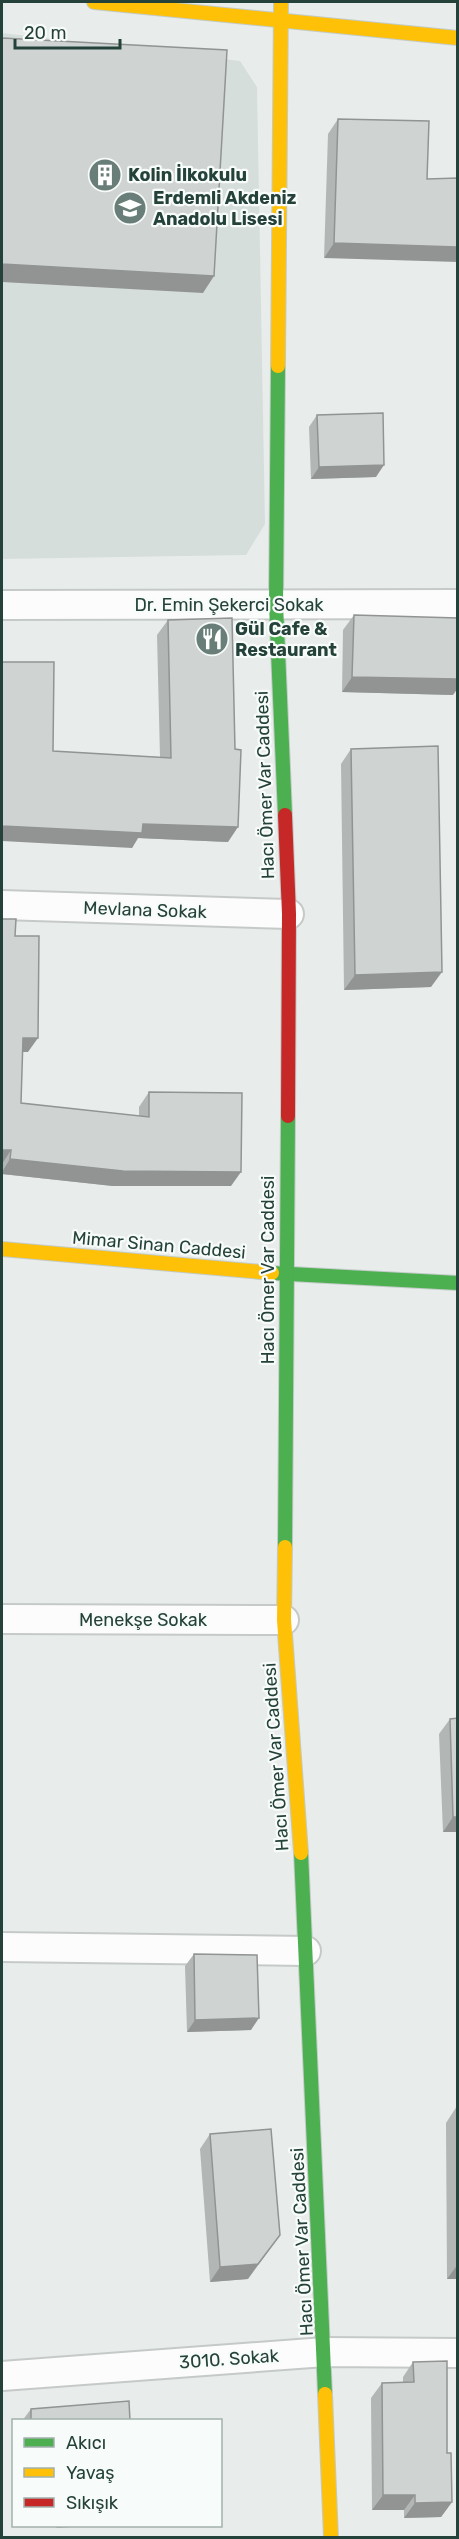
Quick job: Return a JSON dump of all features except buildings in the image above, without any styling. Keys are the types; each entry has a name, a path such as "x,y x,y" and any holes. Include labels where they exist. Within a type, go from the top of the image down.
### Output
{"street":[{"path":"94,2 458,38"},
{"name":"Hacı Ömer Var Caddesi","path":"281,2 276,604 289,914 284,1620 306,1951 325,2352 331,2538"},
{"name":"Dr. Emin Şekerci Sokak","path":"2,605 458,604"},
{"name":"Mevlana Sokak","path":"2,905 289,914"},
{"name":"Mimar Sinan Caddesi","path":"2,1249 286,1274 458,1283"},
{"name":"Menekşe Sokak","path":"2,1619 284,1620"},
{"path":"2,1947 306,1951"},
{"name":"3010. Sokak","path":"2,2376 325,2352 458,2353"}],"shaded area":[{"name":"Erdemli Akdeniz Anadolu Lisesi","path":"2,33 240,61 257,87 265,524 246,555 2,559"}],"traffic: fast":[{"path":"278,366 276,604 285,815"},
{"path":"285,1547 288,1116"},
{"path":"272,1273 458,1283"},
{"path":"301,1853 325,2394"}],"traffic: slow":[{"path":"94,2 458,38"},
{"path":"278,366 281,2"},
{"path":"2,1249 272,1273"},
{"path":"285,1547 284,1620 301,1853"},
{"path":"325,2394 331,2538"}],"traffic: jam":[{"path":"285,815 289,914 288,1116"}],"place":[{"name":"Kolin İlkokulu","path":"105,175"},
{"name":"Erdemli Akdeniz Anadolu Lisesi","path":"130,208"},
{"name":"Gül Cafe & Restaurant","path":"212,639"}]}
